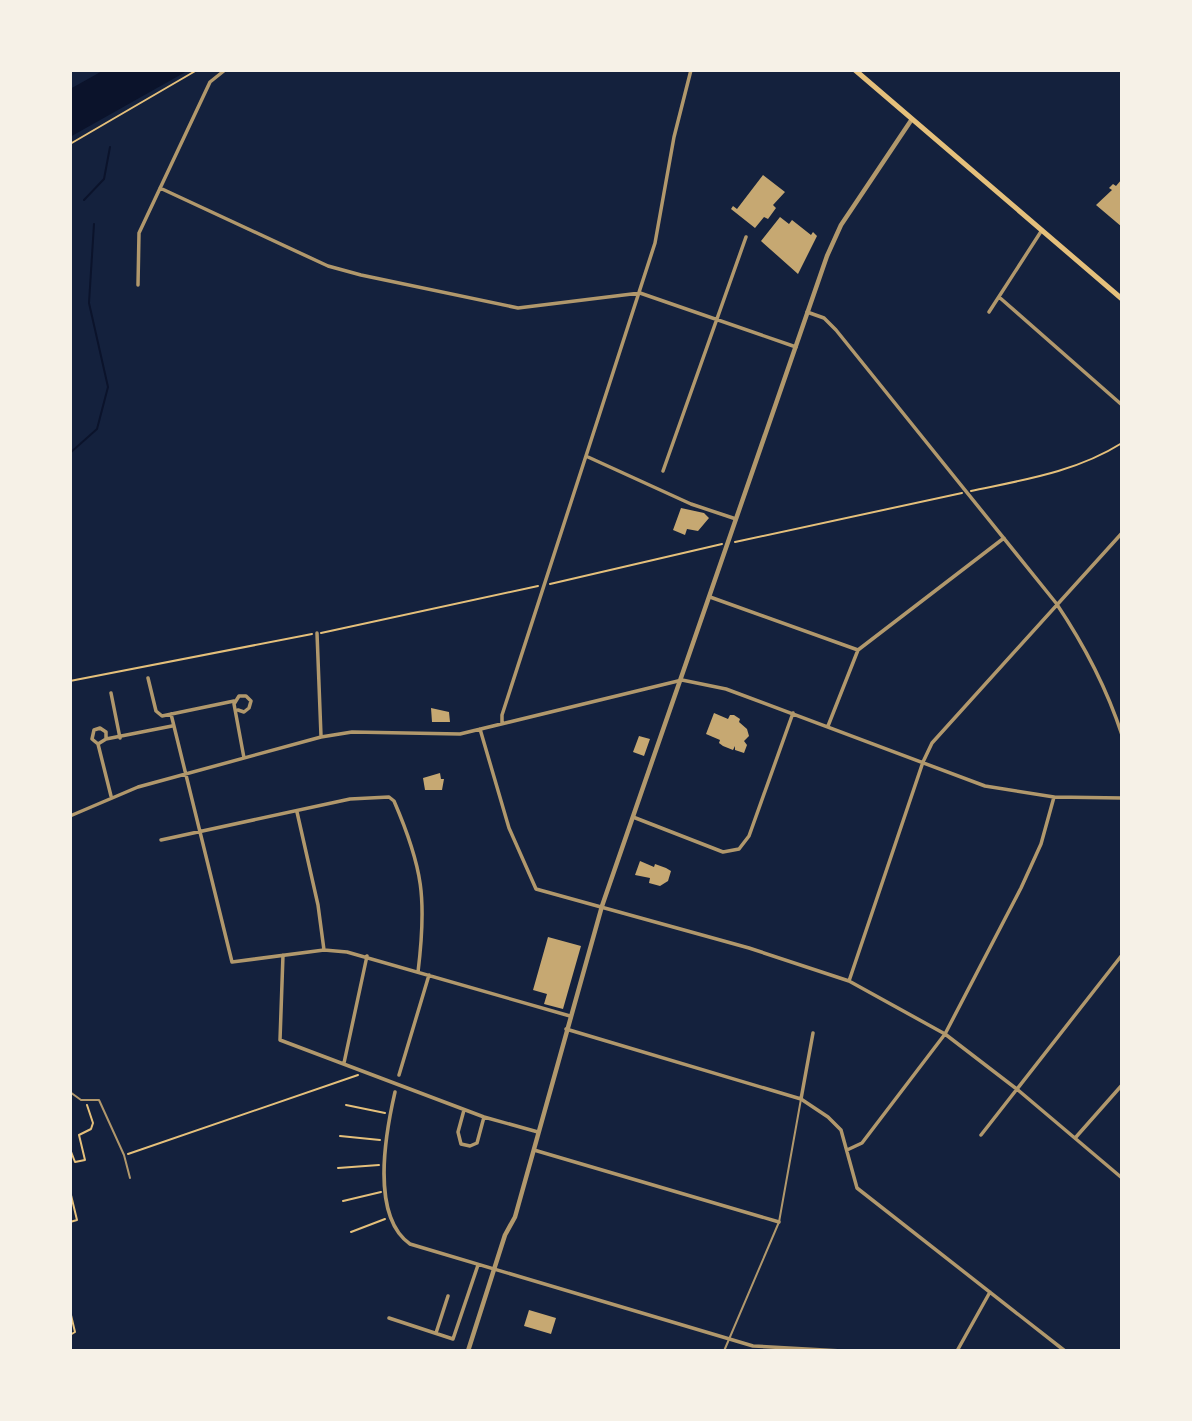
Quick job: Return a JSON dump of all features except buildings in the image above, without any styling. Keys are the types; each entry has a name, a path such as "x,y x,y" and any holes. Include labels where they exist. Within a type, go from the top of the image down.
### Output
{"main road":[{"path":"855,70 1122,299"}],"street":[{"path":"138,285 139,233 210,82 225,70"},
{"path":"502,723 503,710 542,586 587,457 654,243 674,137 691,70"},
{"path":"468,1351 505,1235 515,1217 602,906 730,543 807,312 836,233 912,119"},
{"path":"160,188 328,266 395,284 518,307 639,293 796,347"},
{"path":"989,312 1042,230"},
{"path":"663,471 746,237"},
{"path":"999,297 1122,405"},
{"path":"807,312 824,318 836,330 1056,603 1086,646 1107,690 1122,736"},
{"path":"587,457 691,504 738,519"},
{"path":"849,981 923,762 942,731 1122,533"},
{"path":"828,726 858,650 1004,538"},
{"path":"710,597 858,650"},
{"path":"317,634 321,737"},
{"path":"148,678 156,711 162,716 234,701 243,695 251,701 247,710 238,710"},
{"path":"70,816 111,796 321,737 352,732 452,734 682,680 713,684 985,786 1054,797 1122,798"},
{"path":"111,692 120,738"},
{"path":"234,701 238,710 236,719 244,758"},
{"path":"633,817 723,852 739,849 749,836 793,713"},
{"path":"171,714 183,774 232,962 324,950 366,956 570,1016"},
{"path":"99,744 106,739 173,726"},
{"path":"480,729 509,828 536,889 783,957 849,981 945,1034 1076,1137 1122,1178"},
{"path":"106,739 103,730 94,730 92,739 99,744 111,796"},
{"path":"161,841 351,799 389,797 394,801 411,840 422,883 424,910 418,972"},
{"path":"847,1150 862,1143 945,1034 1021,888 1041,844 1054,797"},
{"path":"297,811 318,905 324,950"},
{"path":"283,955 280,1040 484,1118 538,1132"},
{"path":"344,1063 366,956"},
{"path":"981,1135 1122,956"},
{"path":"399,1075 429,975"},
{"path":"566,1029 801,1099 841,1130 857,1188 1065,1351"},
{"path":"801,1099 813,1033"},
{"path":"1076,1137 1122,1085"},
{"path":"395,1092 384,1140 383,1165 392,1216 403,1239 410,1244 753,1346 842,1351"},
{"path":"464,1110 458,1132 461,1144 477,1143 484,1118"},
{"path":"532,1150 779,1222"},
{"path":"389,1318 453,1339 478,1265"},
{"path":"957,1351 990,1293"},
{"path":"436,1334 448,1296"}],"lane":[{"path":"70,1092 76,1098 99,1100 124,1155 130,1178"},
{"path":"724,1351 731,1340 779,1222 801,1099"}],"path":[{"path":"70,144 181,82 197,70"},
{"path":"70,681 317,634 1040,477 1092,459 1122,443"},
{"path":"124,1155 362,1073"},
{"path":"70,1149 75,1162 85,1160 79,1135 91,1129 93,1123 85,1100"},
{"path":"346,1105 390,1114"},
{"path":"340,1136 384,1140"},
{"path":"338,1168 383,1165"},
{"path":"70,1191 77,1220 70,1222"},
{"path":"343,1200 386,1191"},
{"path":"351,1232 392,1216"},
{"path":"70,1311 75,1332 70,1335"}],"water":[{"path":"104,70 189,70 70,137 70,89"}],"waterway":[{"path":"84,200 104,179 110,147"},
{"path":"70,453 97,429 108,387 89,303 94,224"}]}
